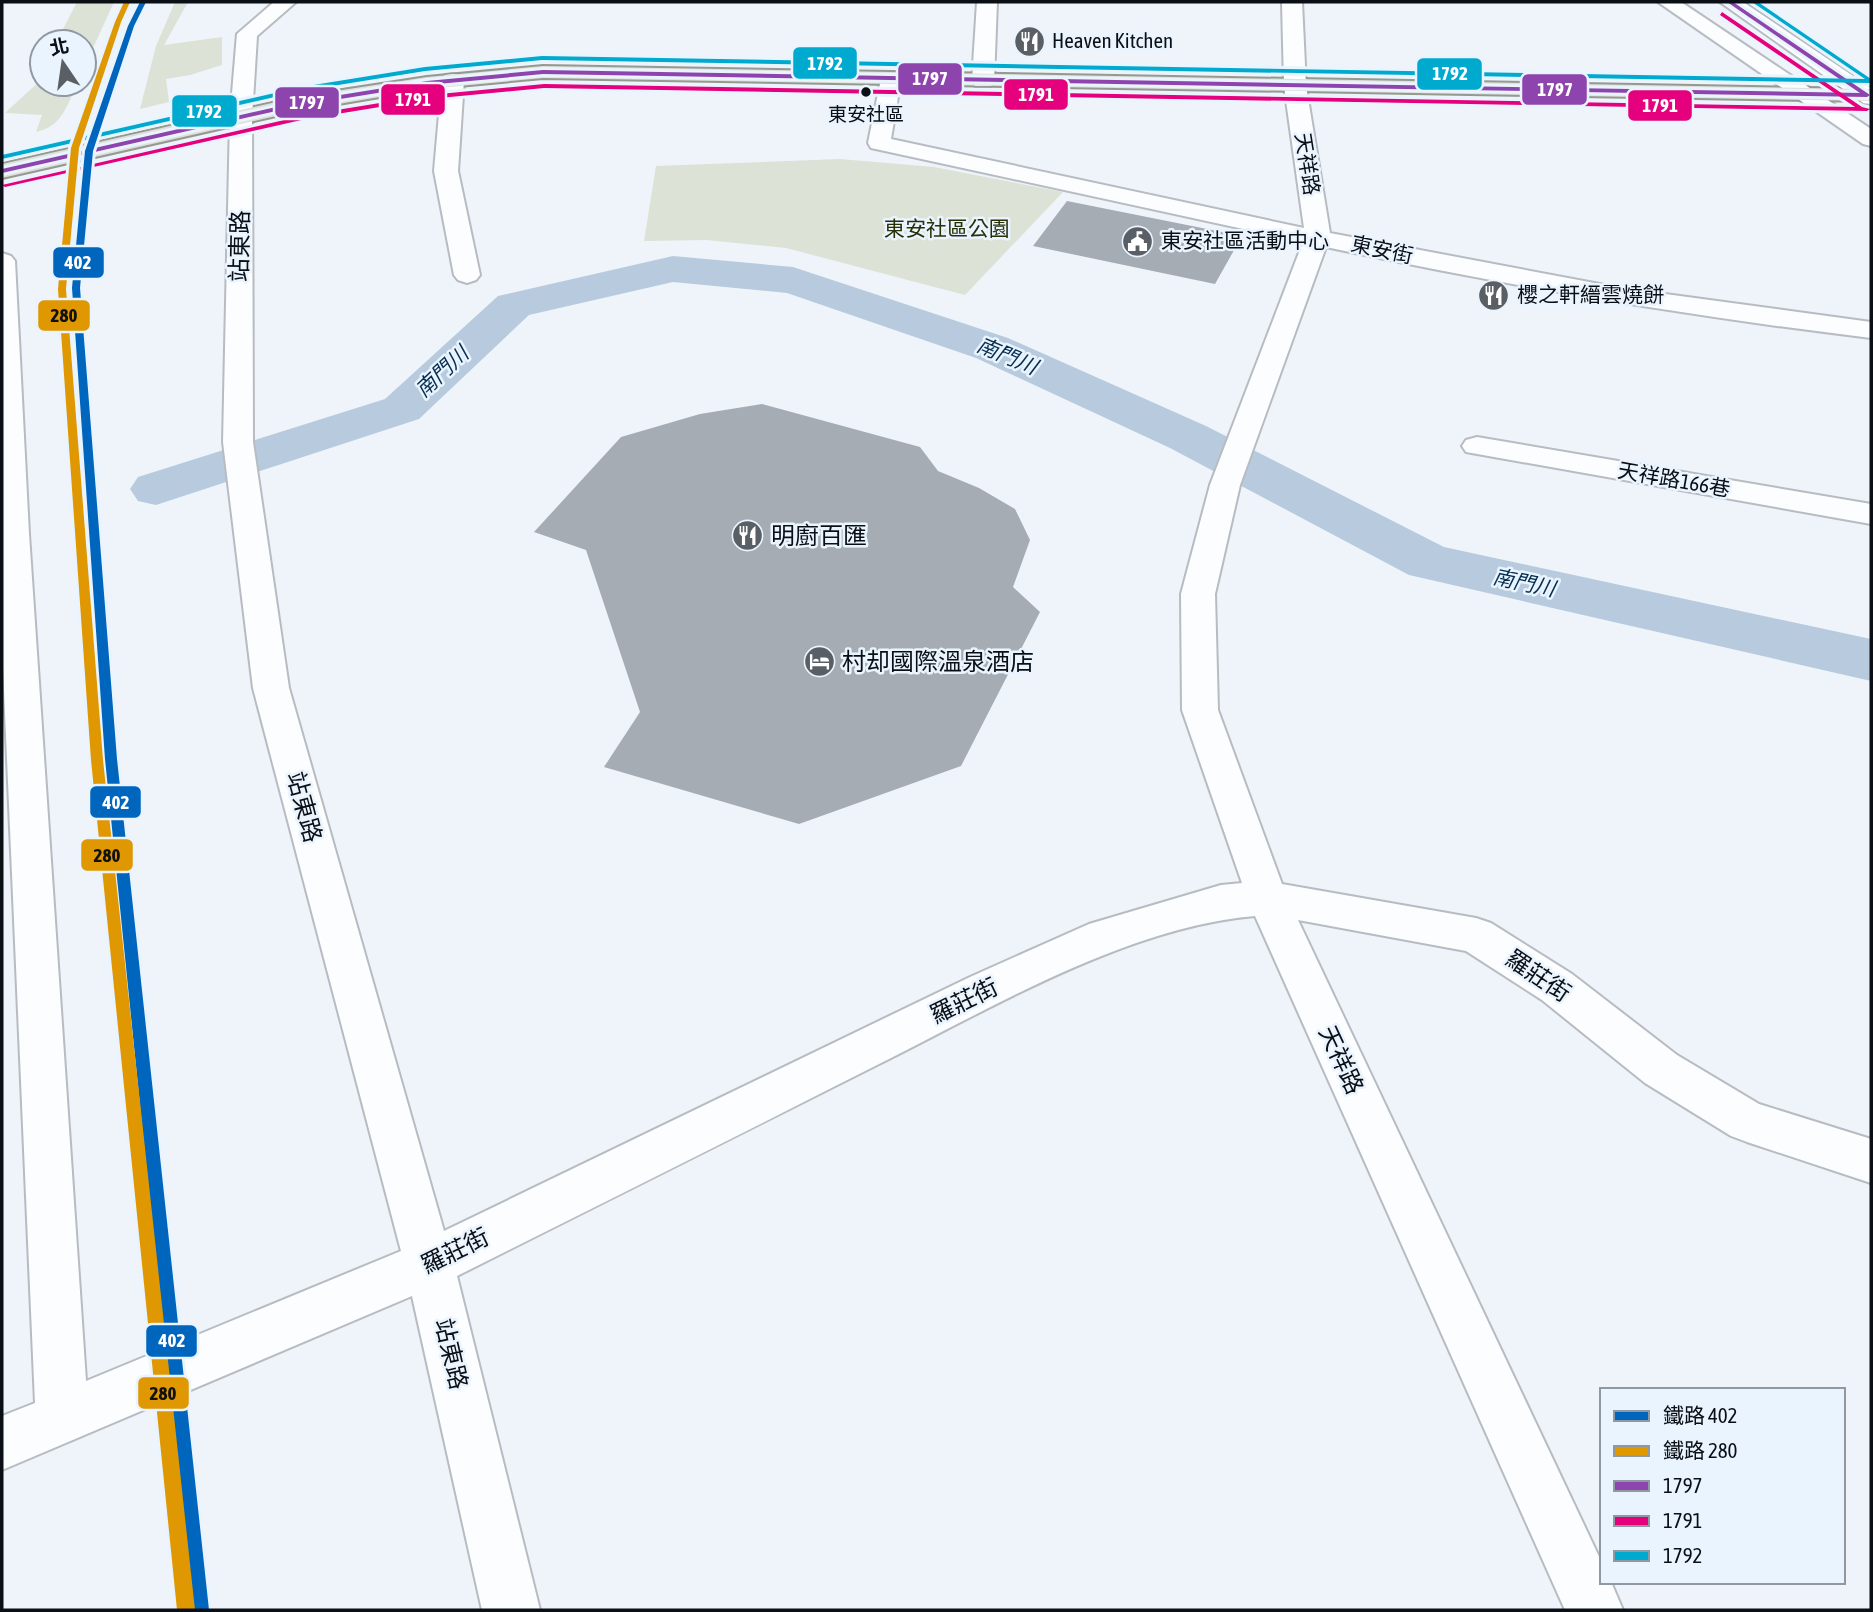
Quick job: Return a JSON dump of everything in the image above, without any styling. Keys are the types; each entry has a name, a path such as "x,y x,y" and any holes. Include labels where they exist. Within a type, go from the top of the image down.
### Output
{"main road":[{"path":"2,171 374,90 543,72 611,71 983,81 1870,96"}],"street":[{"name":"站東路","path":"286,2 247,34 241,117 238,442 271,688 429,1264 511,1610"},
{"path":"983,81 987,2"},
{"name":"天祥路","path":"1292,2 1295,86 1318,236 1225,485 1198,594 1200,710 1267,898 1594,1610"},
{"path":"1668,2 1871,139"},
{"path":"1730,2 1870,96"},
{"name":"東安街","path":"890,79 879,143 1430,261 1680,307 1871,330"},
{"path":"453,80 446,171 467,275"},
{"path":"2,261 7,538 62,1418"},
{"name":"天祥路166巷","path":"1477,446 1871,514"},
{"name":"羅莊街","path":"2,1443 429,1264 985,990 1104,936 1221,902 1267,898 1476,935 1558,987 1661,1069 1747,1121 1871,1161"}],"green space":[{"path":"77,2 114,2 98,37 98,28 64,28"},
{"path":"175,2 188,2 164,45 222,37 222,65 166,79 169,102 140,109 156,46"},
{"path":"28,92 28,98 70,98 58,120 36,132 42,115 5,113"},
{"name":"東安社區公園","path":"840,159 934,167 1063,192 965,295 786,248 706,240 644,241 656,166"}],"building":[{"name":"東安社區活動中心","path":"1067,201 1242,236 1215,284 1033,246"},
{"name":"村却國際溫泉酒店","path":"762,404 920,447 938,471 979,488 1015,509 1030,540 1013,587 1040,612 961,766 799,824 604,767 640,712 586,550 534,532 621,437 700,414"}],"waterway":[{"name":"南門川","path":"156,489 402,409 514,305 673,269 793,280 992,348 1188,437 1428,562 1871,660"}],"rail line":[{"name":"280","path":"127,2 75,148 62,289 97,760 186,1610"},
{"name":"402","path":"143,2 131,26 89,151 76,288 111,759 200,1610"}],"transit line":[{"name":"1797","path":"1730,2 1867,95"},
{"name":"1792","path":"1755,2 1871,81"},
{"name":"1791","path":"1722,14 1859,107"},
{"name":"1792","path":"2,157 301,89 425,69 542,58 1867,81"},
{"name":"1797","path":"2,171 303,103 427,83 543,72 1867,95"},
{"name":"1791","path":"5,185 306,117 429,97 544,86 1867,109"}],"place":[{"name":"Heaven Kitchen","path":"1029,41"},
{"name":"東安社區","path":"866,92"},
{"name":"東安社區活動中心","path":"1138,241"},
{"name":"櫻之軒縉雲燒餅","path":"1494,295"},
{"name":"明廚百匯","path":"748,536"},
{"name":"村却國際溫泉酒店","path":"819,662"}]}
